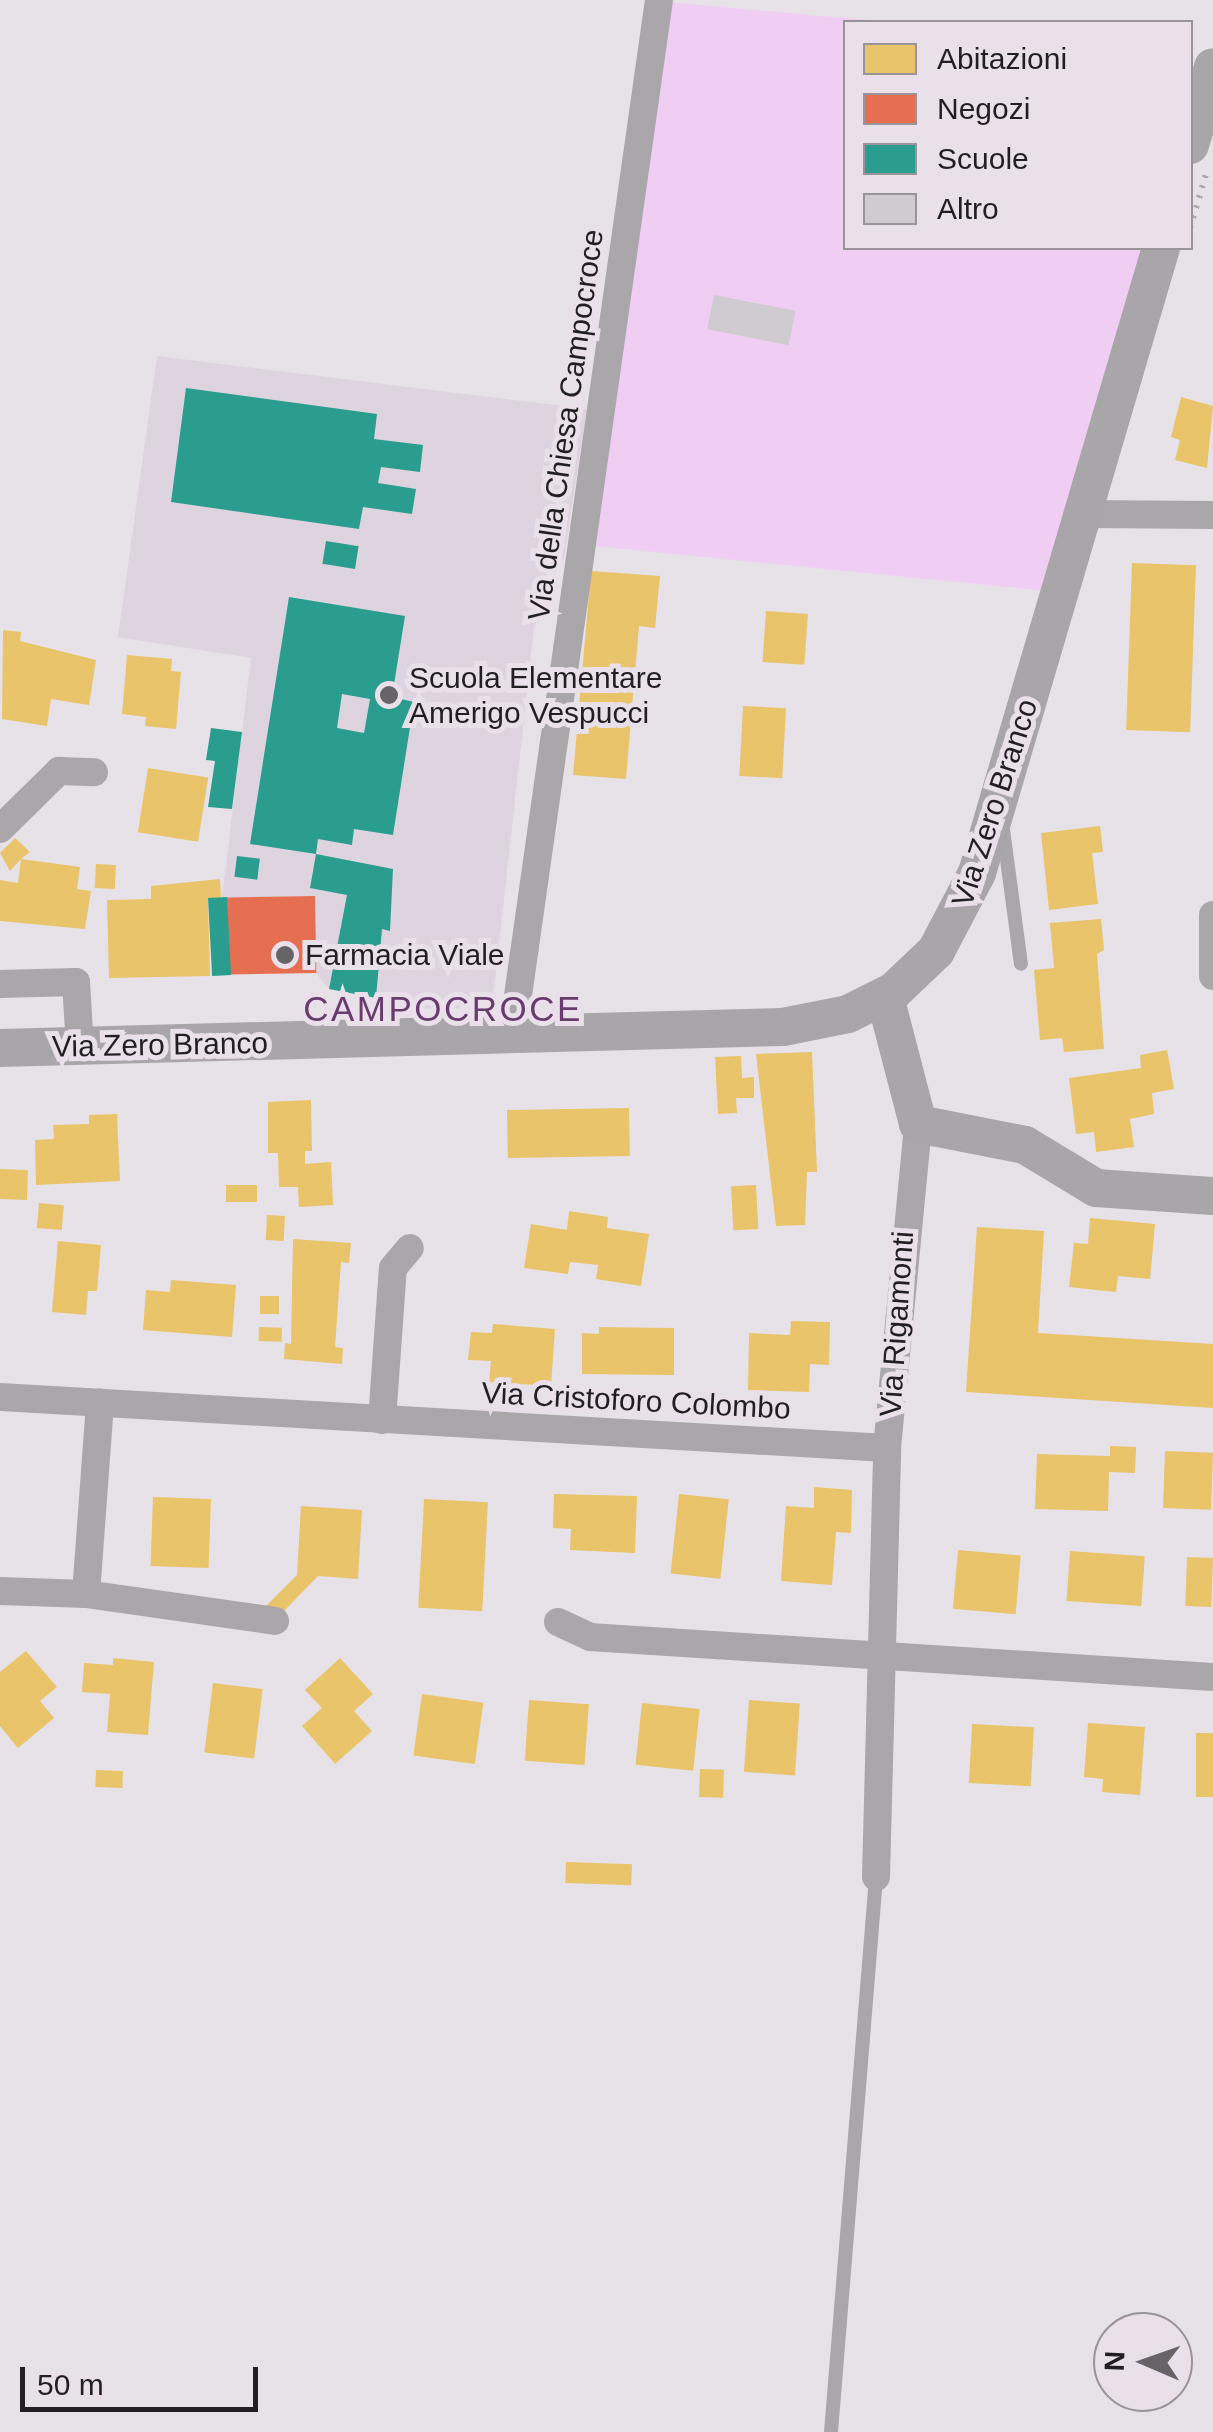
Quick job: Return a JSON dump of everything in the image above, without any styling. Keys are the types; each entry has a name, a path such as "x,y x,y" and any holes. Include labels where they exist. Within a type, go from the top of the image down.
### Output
{"street":[{"name":"Via della Chiesa Campocroce","path":"512,1038 615,338 659,0"},
{"path":"1200,154 1213,67"},
{"name":"Via Zero Branco","path":"0,1048 512,1038 783,1027 826,1022 885,997 917,972 952,928 995,818 1160,250"},
{"path":"1084,514 1213,515"},
{"path":"0,829 59,771 94,772"},
{"path":"1213,915 1213,976"},
{"path":"0,984 76,982 80,1047"},
{"name":"Via Rigamonti","path":"876,1877 887,1448 911,1147 918,1124 885,997"},
{"path":"918,1124 1025,1145 1096,1188 1213,1196"},
{"path":"382,1420 393,1268 410,1248"},
{"name":"Via Cristoforo Colombo","path":"0,1397 887,1448"},
{"path":"86,1594 100,1403"},
{"path":"0,1591 86,1594 275,1622"},
{"path":"558,1622 590,1637 1213,1677"}],"lane":[{"path":"995,818 1004,823 1009,842 1021,964"},
{"path":"831,2432 876,1877"}],"path":[{"path":"1193,206 1200,154"}],"shaded area":[{"path":"645,0 867,20 843,20 843,250 1143,250 1047,591 574,544"},
{"name":"Scuola Elementare Amerigo Vespucci","path":"157,356 587,409 564,558 553,569 534,629 493,999 484,1008 391,1009 376,998 329,989 316,973 314,896 222,898 251,658 118,637"}],"building: Abitazioni":[{"path":"1181,397 1213,406 1207,468 1175,460 1180,440 1171,437"},
{"path":"1132,563 1196,565 1190,732 1126,730"},
{"path":"591,571 660,576 655,628 639,626 626,779 573,775"},
{"path":"766,611 808,614 804,665 762,662"},
{"path":"3,630 21,632 20,641 96,660 89,705 51,699 47,726 2,719"},
{"path":"127,655 172,659 171,671 181,672 176,729 145,726 146,717 122,714"},
{"path":"743,706 786,708 782,778 739,776"},
{"path":"148,768 208,778 198,842 138,832"},
{"path":"1100,826 1103,852 1092,853 1098,904 1049,910 1041,833"},
{"path":"15,838 30,852 10,871 0,853"},
{"path":"21,859 80,867 77,889 91,891 85,929 0,921 0,880 18,883"},
{"path":"96,864 116,865 115,889 95,888"},
{"path":"220,879 221,898 208,898 210,976 109,978 107,900 151,899 151,886"},
{"path":"1101,919 1104,950 1097,954 1104,1049 1064,1052 1062,1038 1040,1040 1034,970 1054,968 1050,923"},
{"path":"1167,1050 1174,1089 1152,1093 1154,1114 1130,1119 1134,1147 1096,1152 1094,1132 1076,1134 1069,1078 1141,1068 1140,1055"},
{"path":"812,1052 817,1172 807,1172 805,1225 776,1226 756,1054"},
{"path":"741,1056 742,1078 754,1077 754,1098 736,1098 737,1113 718,1114 715,1057"},
{"path":"311,1100 312,1151 305,1151 305,1164 331,1162 333,1205 299,1207 298,1187 279,1187 278,1153 268,1153 268,1102"},
{"path":"629,1108 630,1156 508,1158 507,1110"},
{"path":"117,1114 120,1181 36,1185 35,1140 54,1139 53,1125 89,1124 89,1115"},
{"path":"0,1169 28,1170 27,1200 0,1199"},
{"path":"226,1185 257,1185 257,1202 226,1202"},
{"path":"756,1185 758,1229 733,1230 731,1186"},
{"path":"39,1203 64,1205 62,1230 37,1228"},
{"path":"569,1211 608,1217 607,1228 649,1234 641,1286 596,1279 598,1265 570,1262 568,1274 524,1268 531,1224 567,1230"},
{"path":"267,1215 285,1216 284,1241 266,1240"},
{"path":"1090,1218 1155,1224 1150,1279 1118,1276 1116,1292 1069,1287 1074,1243 1088,1244"},
{"path":"977,1227 1044,1231 1038,1333 1213,1344 1213,1408 966,1392"},
{"path":"293,1239 351,1243 349,1263 341,1262 335,1347 343,1348 342,1364 284,1359 285,1343 291,1344"},
{"path":"58,1241 101,1245 97,1291 88,1291 86,1315 52,1312"},
{"path":"171,1280 236,1285 232,1337 143,1330 146,1290 170,1292"},
{"path":"260,1296 279,1296 279,1314 260,1314"},
{"path":"791,1321 830,1322 829,1365 810,1364 809,1392 748,1390 749,1333 790,1335"},
{"path":"493,1324 555,1329 551,1386 489,1382 491,1361 468,1360 471,1332 492,1333"},
{"path":"259,1327 282,1328 281,1342 259,1341"},
{"path":"599,1327 674,1328 674,1375 582,1374 582,1333 599,1334"},
{"path":"1110,1446 1136,1447 1135,1473 1109,1472 1108,1511 1035,1509 1037,1454 1110,1456"},
{"path":"1165,1451 1213,1453 1211,1510 1163,1508"},
{"path":"814,1487 852,1490 851,1533 836,1532 832,1585 781,1581 786,1506 814,1508"},
{"path":"554,1494 637,1496 635,1553 570,1550 571,1529 553,1528"},
{"path":"679,1494 729,1499 720,1579 671,1574"},
{"path":"153,1497 211,1499 209,1568 151,1566"},
{"path":"424,1499 488,1502 482,1611 418,1608"},
{"path":"301,1506 362,1510 358,1579 318,1576 283,1612 261,1611 297,1575"},
{"path":"958,1550 1021,1555 1016,1614 953,1609"},
{"path":"1070,1551 1145,1556 1141,1606 1067,1601"},
{"path":"1187,1557 1213,1558 1211,1607 1185,1606"},
{"path":"26,1651 57,1687 40,1701 54,1718 18,1748 0,1726 0,1672"},
{"path":"113,1658 154,1662 148,1735 107,1732 110,1694 82,1692 84,1663 113,1665"},
{"path":"340,1658 373,1694 354,1711 372,1731 335,1764 302,1726 322,1708 305,1690"},
{"path":"213,1683 263,1689 254,1759 204,1752"},
{"path":"422,1694 483,1703 475,1764 413,1755"},
{"path":"529,1700 589,1704 585,1765 525,1761"},
{"path":"749,1700 800,1704 795,1775 744,1772"},
{"path":"642,1703 700,1709 693,1771 636,1765"},
{"path":"1088,1723 1145,1727 1140,1795 1102,1792 1103,1779 1084,1777"},
{"path":"972,1724 1034,1727 1031,1786 969,1783"},
{"path":"1196,1733 1213,1733 1213,1797 1196,1797"},
{"path":"700,1769 724,1770 723,1798 699,1797"},
{"path":"96,1770 123,1771 122,1788 95,1787"},
{"path":"566,1862 632,1864 631,1885 565,1883"}],"building: Negozi":[{"path":"315,896 316,973 228,975 227,898"}],"building: Scuole":[{"path":"186,388 377,414 374,439 423,445 420,472 381,467 378,483 416,489 412,514 363,507 359,529 171,502"},
{"path":"326,541 359,546 355,569 322,564"},
{"path":"289,597 405,616 392,697 414,702 393,835 354,829 352,845 318,839 316,854 250,844","holes":["342,694 370,699 364,733 337,728"]},
{"path":"211,728 242,732 232,809 208,807 215,761 206,760"},
{"path":"316,854 393,869 390,931 382,929 376,998 329,989 347,895 310,888"},
{"path":"237,856 260,859 257,880 234,877"},
{"path":"227,897 231,975 212,976 208,898"}],"building: Altro":[{"path":"714,295 795,311 789,345 707,329"}],"place":[{"name":"Scuola Elementare Amerigo Vespucci","path":"389,695"},
{"name":"Farmacia Viale","path":"285,955"}],"district":[{"name":"CAMPOCROCE","path":"443,1009"}]}
